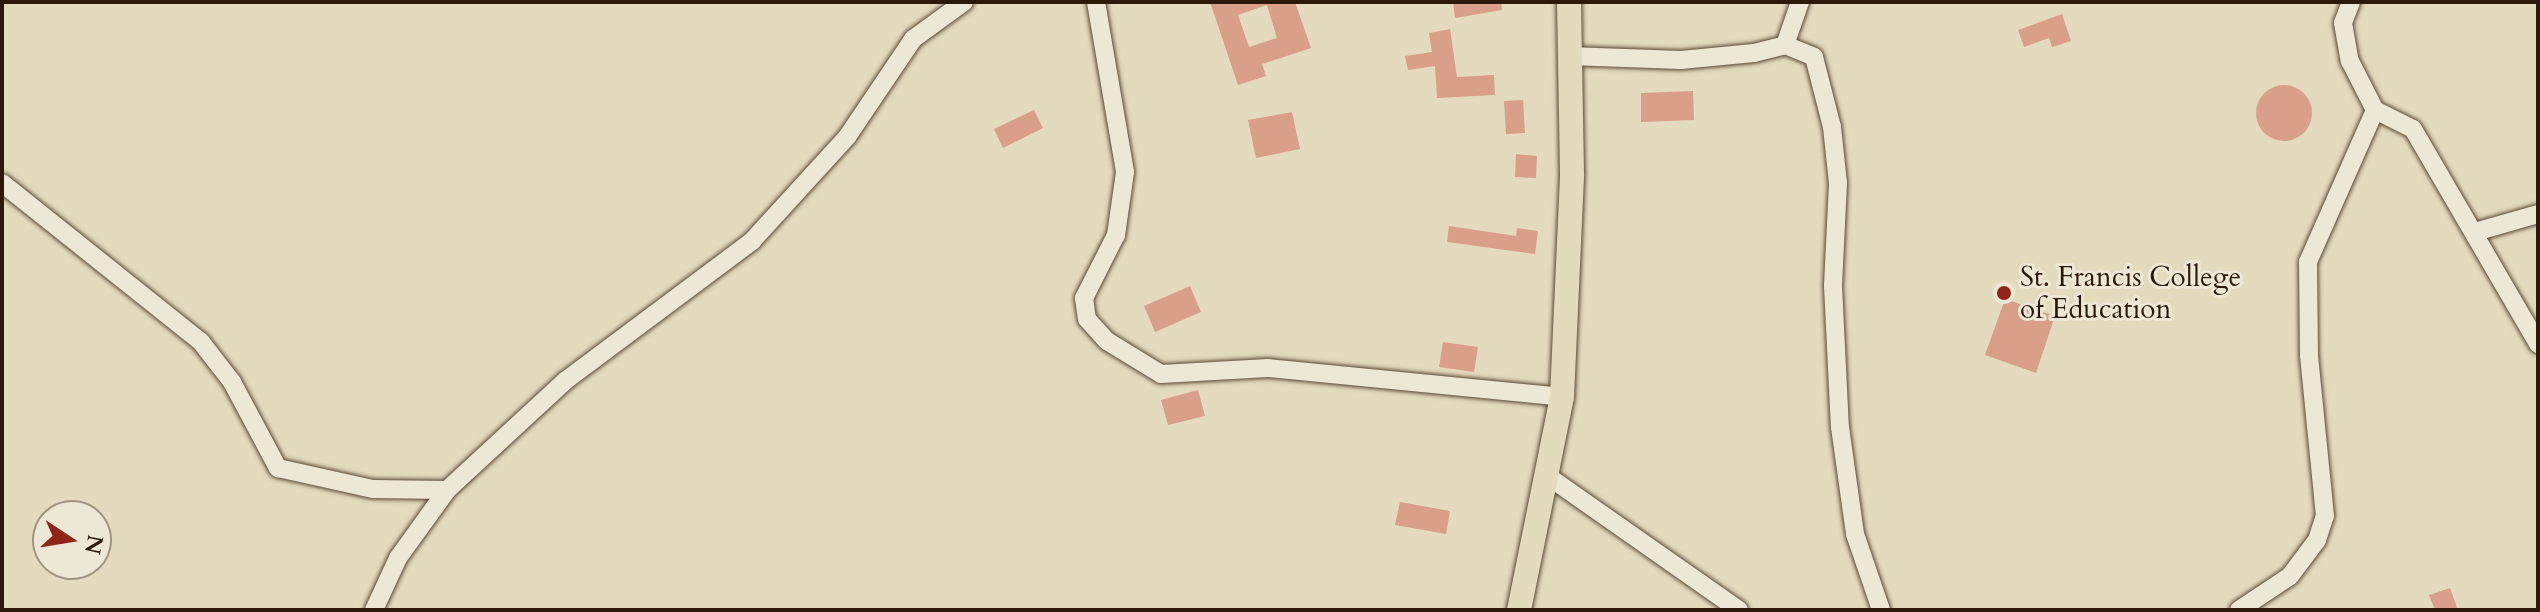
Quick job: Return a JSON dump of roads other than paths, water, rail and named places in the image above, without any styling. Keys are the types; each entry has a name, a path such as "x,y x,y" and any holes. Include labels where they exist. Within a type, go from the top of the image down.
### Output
{"main road":[{"path":"1519,610 1549,477 1562,397 1572,173 1569,2"}],"street":[{"path":"374,610 398,558 447,490 565,381 752,241 847,137 913,39 964,2"},
{"path":"1096,2 1125,172 1116,235 1084,298 1087,319 1107,341 1161,374 1268,368 1562,397"},
{"path":"1785,45 1800,2"},
{"path":"2351,2 2343,23 2350,61 2375,110 2413,129 2538,344"},
{"path":"1569,56 1681,60 1785,45 1814,57 1832,127 1838,183 1833,286 1841,441 1855,534 1881,610"},
{"path":"2239,610 2290,576 2317,540 2325,516 2309,356 2308,262 2375,110"},
{"path":"2,183 201,342 232,382 278,468 373,489 447,490"},
{"path":"2475,232 2538,214"},
{"path":"1549,477 1739,610"}],"place":[{"name":"St. Francis College of Education","path":"2004,293"}]}
